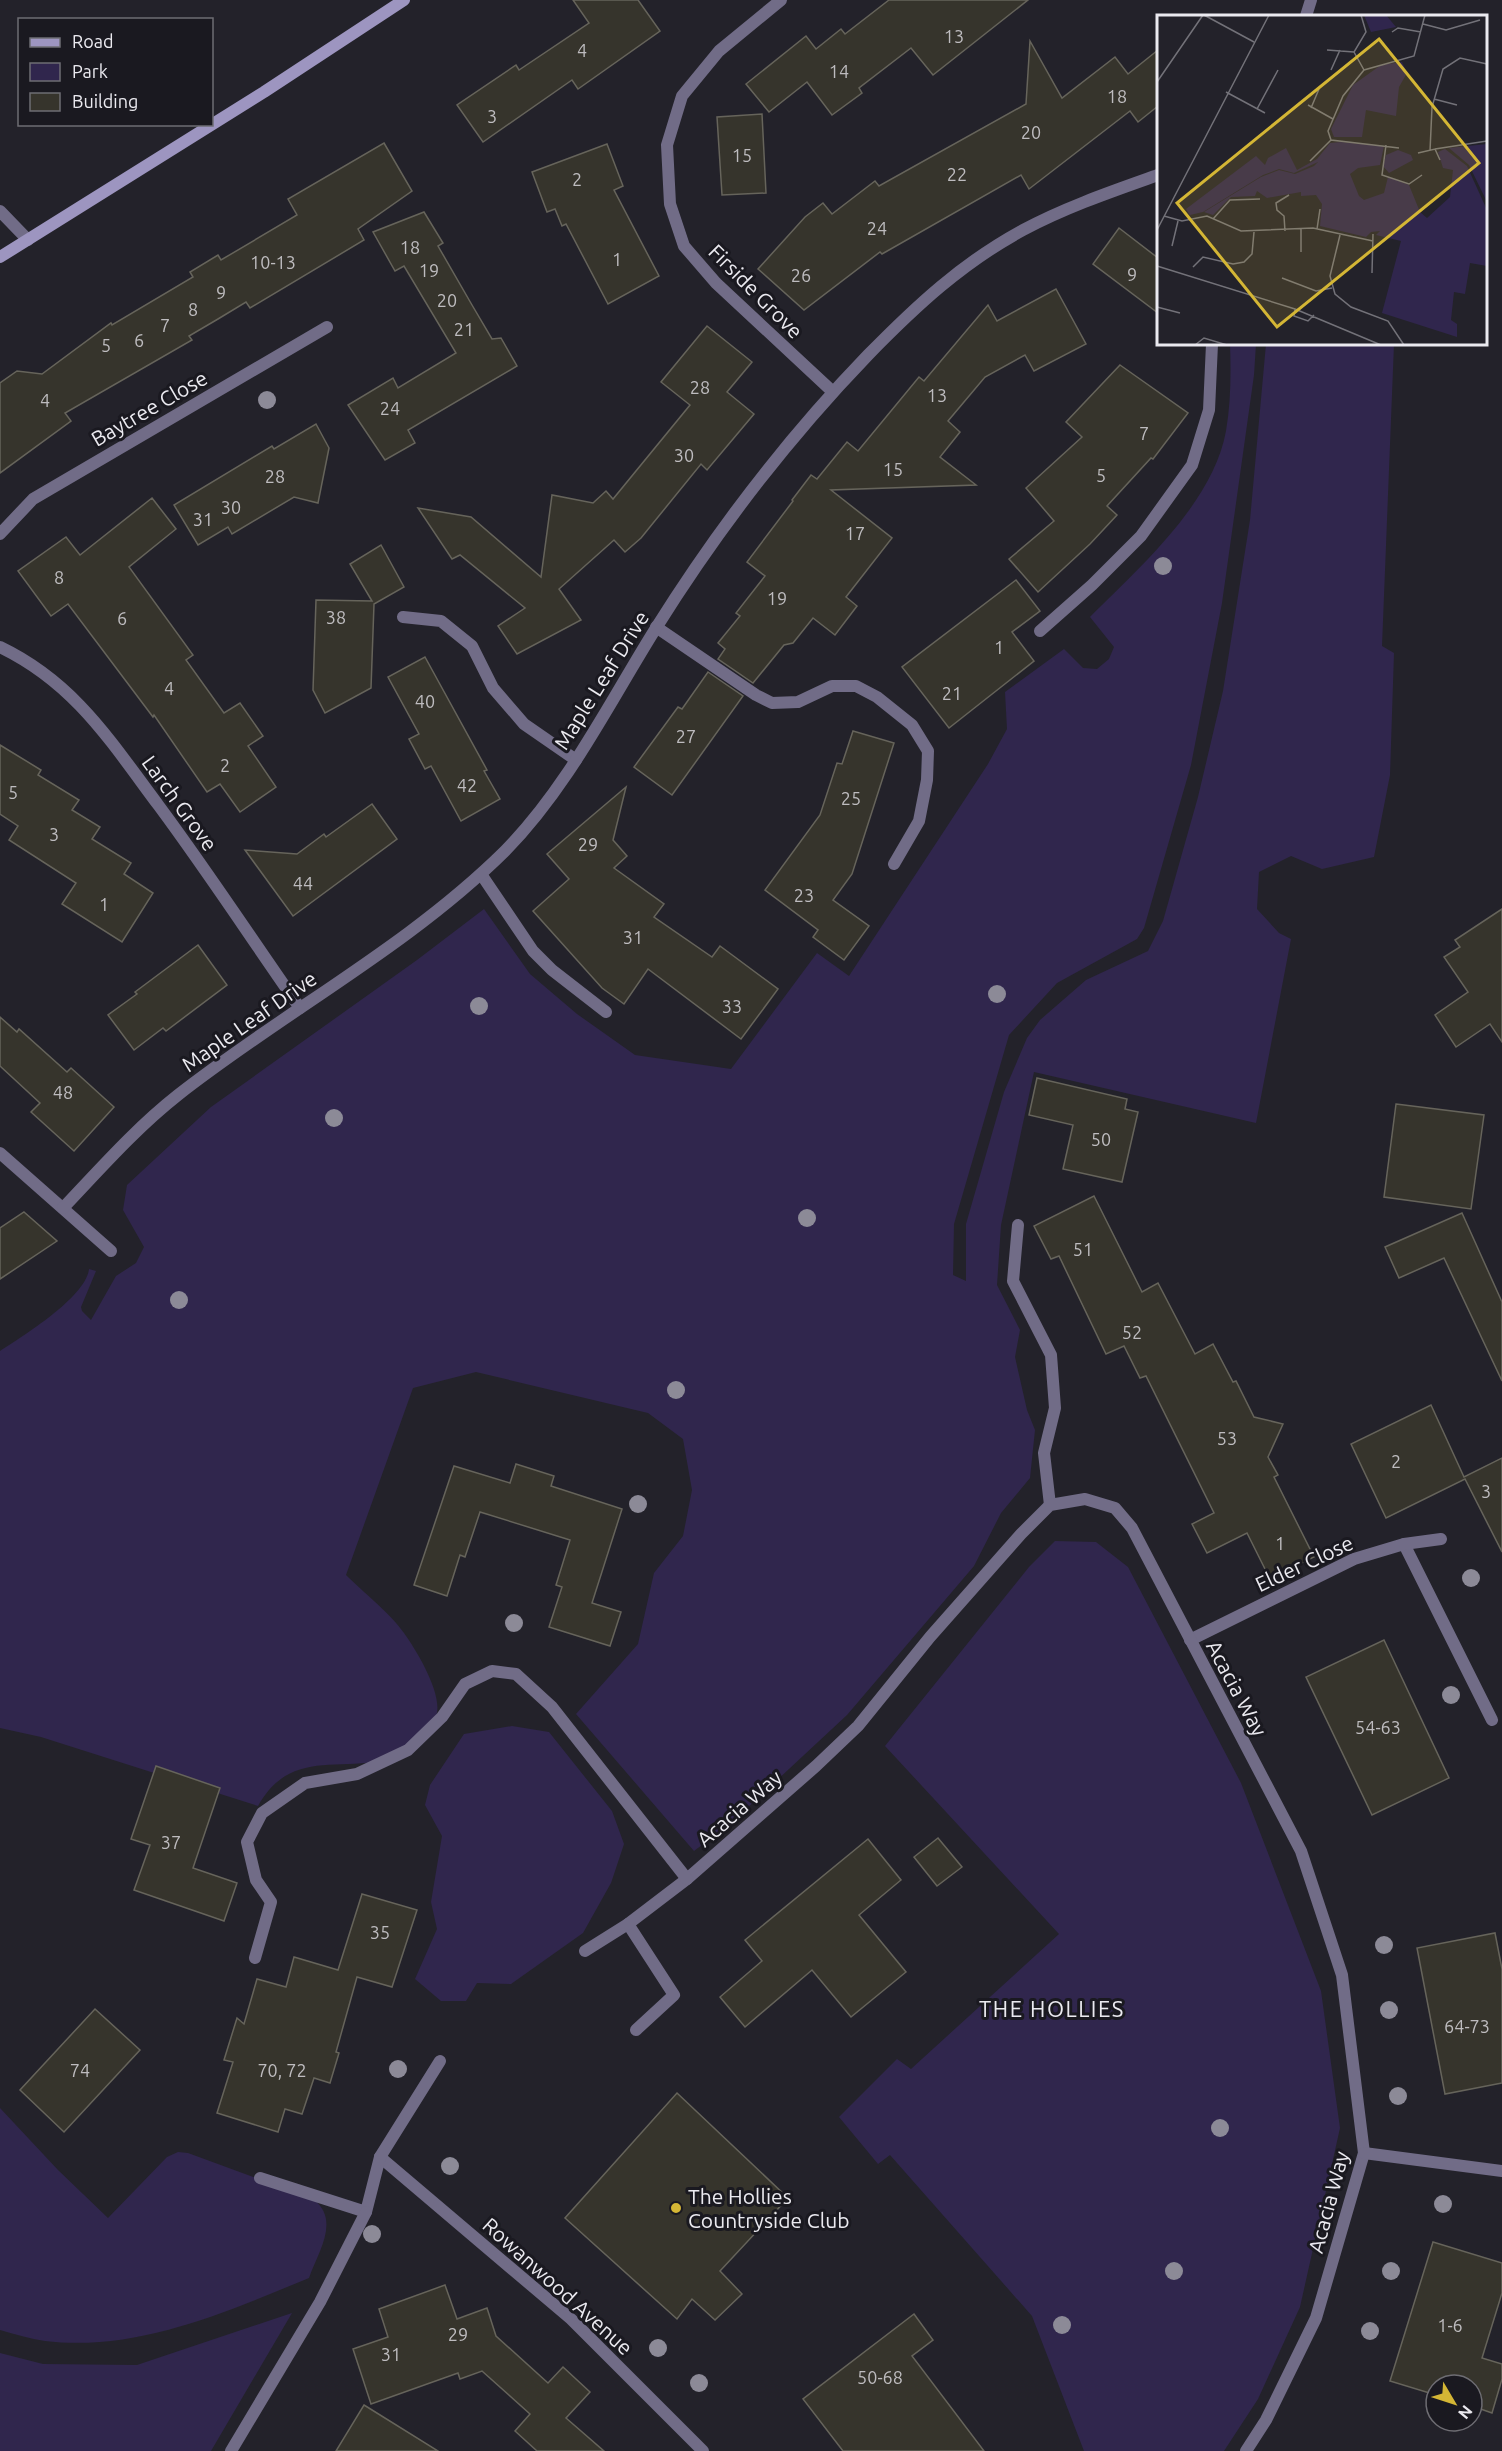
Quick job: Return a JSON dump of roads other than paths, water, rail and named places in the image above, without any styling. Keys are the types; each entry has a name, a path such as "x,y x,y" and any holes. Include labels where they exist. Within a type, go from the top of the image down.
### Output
{"main road":[{"path":"213,124 404,0"},
{"path":"0,257 210,126"}],"street":[{"name":"Firside Grove","path":"782,0 719,51 682,96 667,145 670,204 684,246 716,283 833,392"},
{"path":"1306,15 1311,0"},
{"name":"Maple Leaf Drive","path":"63,1208 122,1145 176,1096 300,1008 380,955 481,874 508,848 545,804 576,760 656,627 695,566 746,494 833,392 918,303 968,264 1024,229 1101,195 1157,175"},
{"path":"0,211 28,240"},
{"name":"Baytree Close","path":"0,534 33,499 327,327"},
{"path":"1040,631 1092,585 1140,536 1192,465 1209,410 1212,345"},
{"path":"403,617 441,621 472,646 493,688 524,724 576,760"},
{"path":"656,627 756,695 772,703 798,702 832,686 856,686 877,697 912,725 928,751 927,780 919,821 894,864"},
{"name":"Larch Grove","path":"0,647 61,686 94,719 181,836 300,1008"},
{"path":"481,874 533,951 552,970 606,1012"},
{"path":"0,1153 111,1251"},
{"path":"1018,1225 1013,1281 1051,1355 1055,1408 1044,1453 1050,1505"},
{"name":"Acacia Way","path":"585,1952 628,1924 687,1879 816,1767 858,1726 930,1637 1050,1505 1085,1499 1115,1508 1132,1528 1301,1851 1342,1975 1364,2152 1316,2318 1266,2420 1246,2451"},
{"name":"Elder Close","path":"1190,1640 1354,1559 1404,1544 1441,1539"},
{"path":"1404,1544 1492,1720"},
{"path":"255,1958 271,1902 256,1880 247,1842 262,1813 305,1783 357,1774 408,1750 442,1717 465,1684 492,1671 516,1674 552,1707 687,1879"},
{"path":"628,1924 674,1995 636,2030"},
{"path":"231,2451 320,2302 366,2212 380,2157 440,2061"},
{"path":"1364,2152 1502,2171"},
{"name":"Rowanwood Avenue","path":"380,2157 571,2319 703,2451"},
{"path":"260,2178 366,2212"}],"place":[{"name":"The Hollies Countryside Club","path":"676,2208"}],"district":[{"name":"THE HOLLIES","path":"1052,2008"}]}
